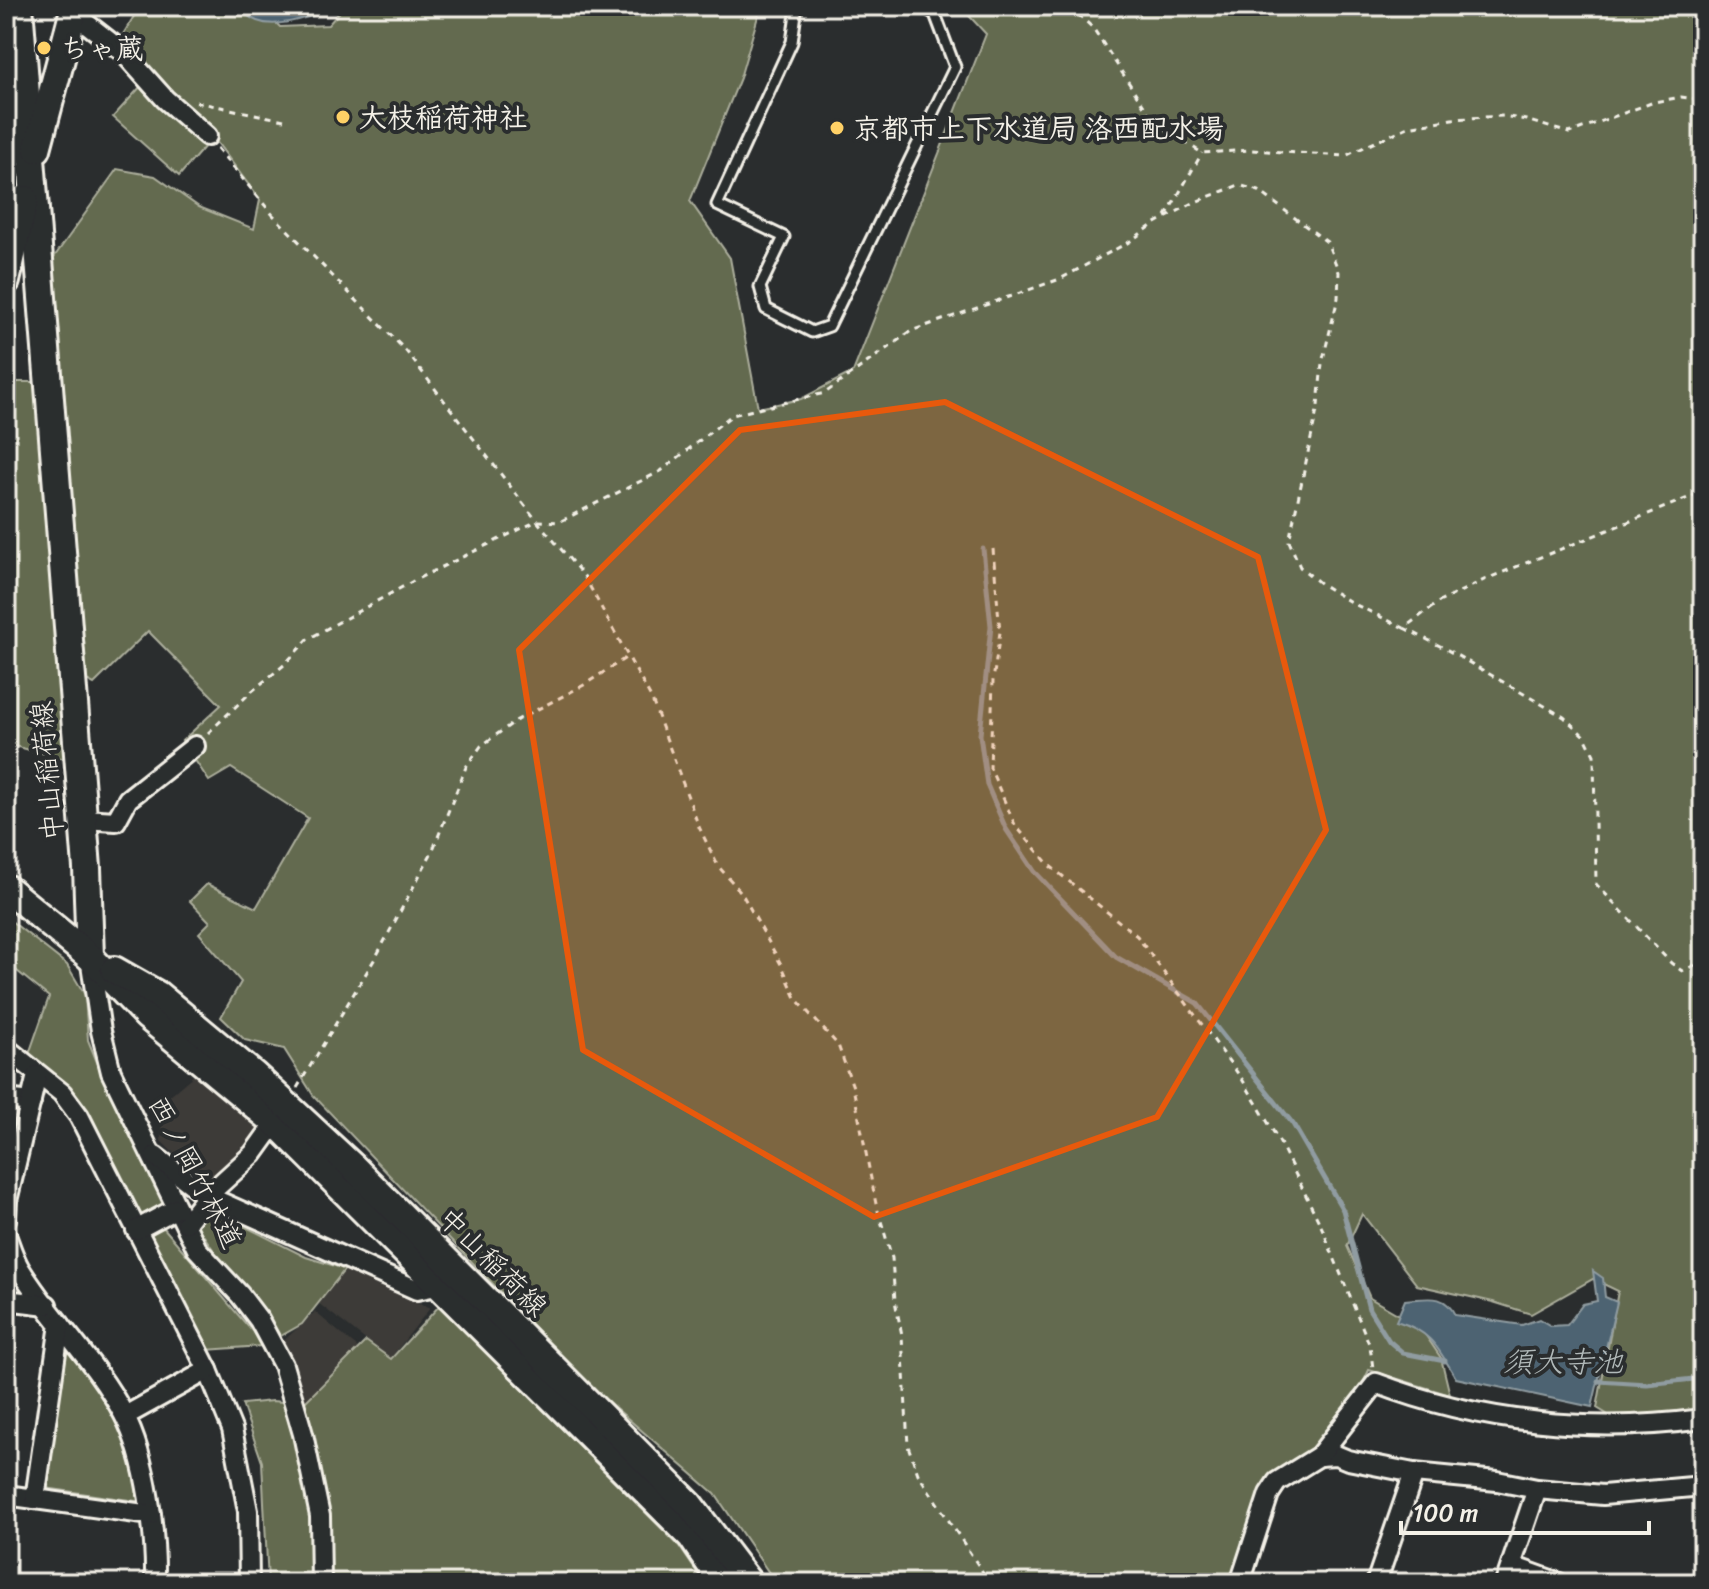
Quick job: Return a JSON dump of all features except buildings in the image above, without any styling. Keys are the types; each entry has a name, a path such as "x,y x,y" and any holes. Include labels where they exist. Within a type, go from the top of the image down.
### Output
{"main road":[{"name":"中山稲荷線","path":"19,6 83,819 90,957 158,995 281,1114 441,1285 691,1536 723,1583"},
{"path":"6,281 13,221 31,172 74,9"},
{"path":"6,888 90,957"},
{"name":"中山稲荷線","path":"281,1114 353,1167 689,1504 749,1583"}],"street":[{"path":"74,9 123,52 165,99 207,136"},
{"path":"83,819 116,821 128,799 195,746"},
{"name":"西ノ岡竹林道","path":"90,957 101,1031 111,1072 197,1249 259,1320 283,1365 303,1434 320,1516 321,1583"},
{"path":"6,1048 62,1093 79,1116 208,1370 232,1429 245,1497 249,1583"},
{"path":"6,1219 6,1201 37,1075"},
{"path":"6,1099 31,1102"},
{"path":"136,1230 181,1215 207,1196 253,1154 281,1114"},
{"path":"149,1152 207,1196 417,1290 441,1285"},
{"path":"6,1235 18,1267 125,1416 137,1452 151,1515 156,1554 155,1583"},
{"path":"6,1300 47,1305"},
{"path":"35,1499 60,1324"},
{"path":"125,1416 208,1370"},
{"path":"1240,1583 1269,1494 1277,1482 1319,1456 1376,1383 1409,1395 1493,1416 1588,1427 1659,1425 1703,1419"},
{"path":"1319,1456 1336,1455 1414,1473 1603,1495 1703,1486"},
{"path":"1376,1583 1414,1473"},
{"path":"1537,1489 1508,1574 1559,1583"},
{"path":"6,1495 151,1515"}],"lane":[{"path":"797,6 792,42 717,205 784,237 760,287 766,309 812,332 829,326 955,67 935,14 922,6"}],"path":[{"path":"1069,6 1093,28 1155,123 1202,153 1251,150 1345,156 1408,127 1452,119 1503,116 1569,133 1654,102 1681,97 1703,100"},
{"path":"165,99 193,101 284,120"},
{"path":"207,136 273,215 406,351 537,521 584,576 652,700 699,827 718,866 741,892 797,1000 838,1045 853,1087 876,1204 892,1258 895,1301 902,1335 908,1446 918,1474 990,1583"},
{"path":"1154,224 1164,220 1202,153"},
{"path":"195,746 308,639 417,579 537,521 559,522 661,471 732,415 825,393 911,331 1060,279 1195,202 1239,185 1259,191 1327,242 1339,272 1338,298 1322,363 1318,406 1289,541 1300,567 1352,603 1444,648 1564,717 1585,737 1594,755 1596,884 1682,971 1703,958"},
{"path":"1404,628 1439,602 1486,579 1703,492"},
{"path":"993,549 1000,632 993,681 990,768 1015,825 1050,866 1137,936 1242,1079 1279,1141 1322,1228 1370,1346 1376,1383"},
{"path":"281,1114 377,955 432,852 466,767 481,746 517,720 584,685 627,657"}],"highlighted area":[{"path":"945,402 1258,557 1326,830 1157,1117 874,1217 583,1050 519,650 740,430"}],"shaded area":[{"path":"195,1074 261,1131 204,1183 161,1141 162,1102"},
{"path":"345,1270 430,1308 390,1359 318,1303"},
{"path":"315,1312 358,1348 301,1406 278,1346"}],"green space":[{"path":"140,6 259,6 280,27 328,25 345,6 761,6 740,78 690,201 730,258 758,408 801,399 853,372 986,34 960,6 1703,6 1703,1410 1620,1422 1597,1408 1618,1291 1593,1279 1531,1314 1417,1285 1362,1214 1347,1246 1370,1298 1420,1327 1441,1358 1450,1395 1369,1370 1353,1404 1321,1440 1264,1486 1235,1583 776,1583 715,1494 589,1385 313,1095 284,1049 245,1040 221,1017 241,982 199,933 210,922 190,901 207,884 256,908 308,818 231,768 209,781 182,741 221,705 148,631 94,684 68,670 71,729 65,759 6,744 6,382 51,382 52,260 117,169 155,176 199,207 254,229 260,200 209,132 119,41"},
{"path":"142,85 206,145 179,176 113,117"},
{"path":"6,917 67,965 85,995 88,1040 110,1094 167,1203 140,1218 90,1113 29,1054 49,997 6,962"},
{"path":"208,1208 306,1257 345,1269 302,1324 272,1341 195,1223"},
{"path":"163,1227 252,1331 261,1346 206,1350 146,1231"},
{"path":"439,1306 679,1546 704,1583 268,1583 262,1462 242,1404 272,1401 303,1404 366,1341 391,1359"},
{"path":"64,1344 125,1419 143,1502 45,1488"}],"water":[{"path":"240,6 344,6 304,19 274,24 249,17"},
{"name":"須大寺池","path":"1593,1271 1603,1278 1605,1297 1617,1302 1592,1407 1456,1378 1426,1336 1396,1321 1405,1300 1428,1298 1446,1303 1455,1315 1522,1325 1539,1319 1551,1326 1567,1325 1583,1304 1597,1301"}],"waterway":[{"path":"983,549 991,626 980,735 987,785 1006,829 1034,871 1116,957 1197,1003 1293,1124 1343,1210 1369,1309 1389,1341 1403,1353 1445,1361"},
{"path":"1598,1381 1647,1384 1703,1378"}],"place":[{"name":"ちゃ蔵","path":"44,48"},
{"name":"大枝稲荷神社","path":"343,117"},
{"name":"京都市上下水道局 洛西配水場","path":"837,128"}]}
